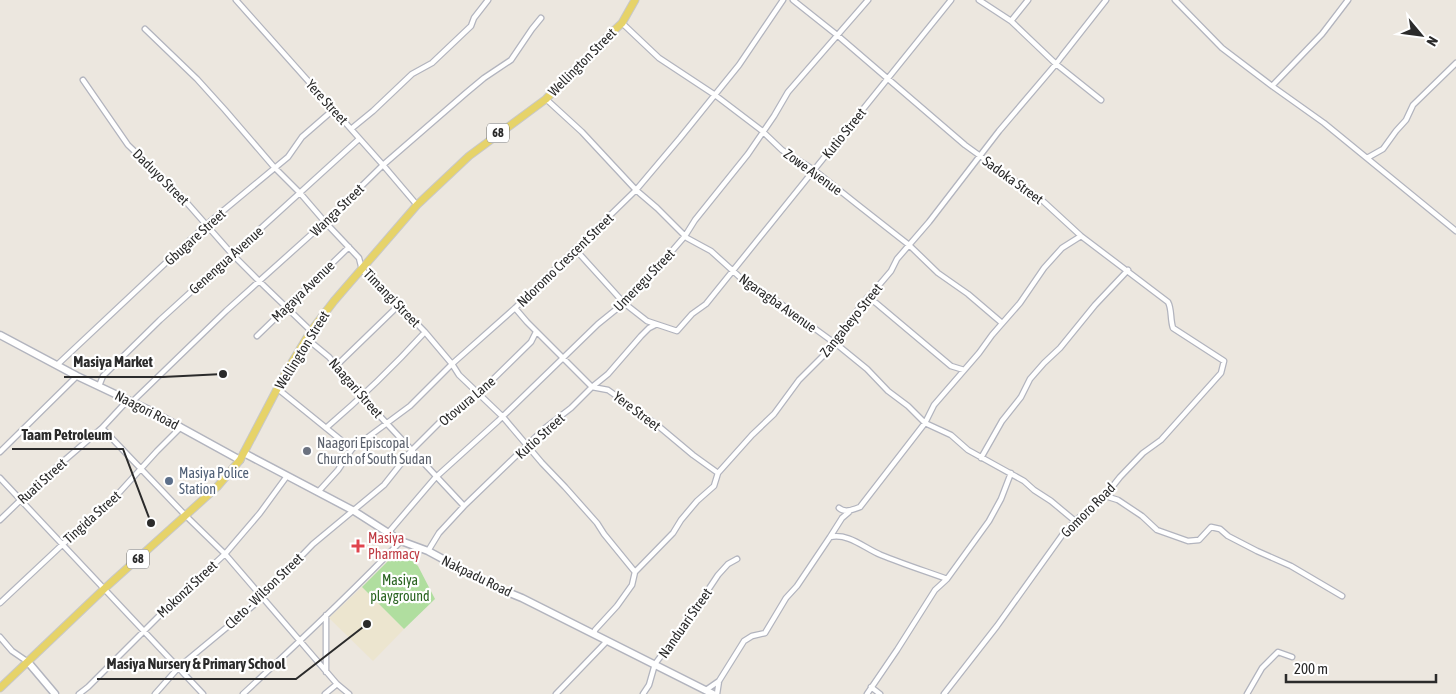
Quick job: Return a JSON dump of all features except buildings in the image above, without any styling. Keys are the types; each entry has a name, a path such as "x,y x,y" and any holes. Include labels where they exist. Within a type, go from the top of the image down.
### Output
{"main road":[{"name":"Wellington Street","path":"0,688 104,589 217,487 242,456 306,338 334,301 417,205 476,150 546,99 622,23 635,0"}],"street":[{"name":"Yere Street","path":"236,0 352,129 417,205"},
{"path":"352,129 384,102 412,74 432,63 471,26 474,18 488,0"},
{"name":"Ndoromo Crescent Street","path":"318,492 338,470 352,449 410,406 452,364 515,308 636,190 715,96 749,52 783,0"},
{"name":"Sadoka Street","path":"793,0 837,35 965,145 1044,202 1081,236 1168,302 1173,328 1224,361"},
{"name":"Umeregu Street","path":"388,533 438,477 503,417 598,324 624,304 685,236 695,220 748,154 788,92 868,0"},
{"name":"Kutio Street","path":"428,551 439,533 464,506 545,428 571,408 608,374 649,328 655,325 677,331 692,314 706,304 951,0"},
{"path":"979,0 1011,21 1056,64 1101,100"},
{"path":"1011,21 1028,0"},
{"name":"Zangabeyo Street","path":"594,634 595,630 617,606 632,585 635,572 673,533 697,501 714,486 718,473 752,434 774,414 799,380 822,357 867,298 891,271 897,259 929,222 999,131 1016,114 1106,0"},
{"path":"1175,0 1222,48 1324,122 1456,231"},
{"path":"1272,86 1322,34 1348,0"},
{"name":"Wanga Street","path":"130,401 325,222 383,165 484,78 511,60 541,18"},
{"name":"Zowe Avenue","path":"622,23 659,58 763,131 782,150 814,170 909,245 938,273 968,294 1002,323"},
{"name":"Timangi Street","path":"145,29 197,79 274,167 359,258 362,270 424,332 452,364 459,375 503,417 597,523 635,572"},
{"path":"1367,158 1384,149 1406,120 1413,105 1456,63"},
{"name":"Daduyo Street","path":"83,80 128,145 180,195 232,254 311,331"},
{"name":"Ngaragba Avenue","path":"546,99 582,132 636,190 685,236 711,251 743,280 773,298 833,342 867,369 888,391 925,422 951,435 968,450 981,458 1024,480 1034,490 1052,501 1075,521"},
{"name":"Gbugare Street","path":"58,365 206,225 288,156 302,137 333,110"},
{"name":"Genengua Avenue","path":"99,386 103,376 160,320 359,139"},
{"path":"706,690 719,681 744,641 752,636 765,633 786,598 797,586 842,518 849,512 860,508 870,492 925,422 934,405 1020,303 1031,285 1052,259 1067,244 1081,236"},
{"name":"Magaya Avenue","path":"257,336 349,247"},
{"path":"575,250 624,304 655,325"},
{"path":"981,458 1002,421 1021,397 1030,379 1060,348 1128,270"},
{"path":"867,298 876,303 951,366 964,370"},
{"path":"336,366 398,306"},
{"name":"Yere Street","path":"515,308 519,315 592,387 608,390 656,424 718,473"},
{"path":"326,428 363,396 424,332"},
{"name":"Otovura Lane","path":"354,511 384,485 411,451 444,418 478,394 531,342 536,332"},
{"name":"Naagori Road","path":"0,335 77,376 242,456"},
{"name":"Naagari Street","path":"306,338 329,357 411,451 464,506"},
{"name":"Gomoro Road","path":"944,694 997,626 1063,534 1075,521 1105,496 1143,453 1161,440 1221,373 1224,361"},
{"path":"0,452 77,376"},
{"path":"278,388 352,449"},
{"name":"Ruati Street","path":"0,520 130,401"},
{"name":"Tingida Street","path":"0,603 62,544 117,496 156,450 181,427"},
{"path":"102,428 225,554 336,684 349,694"},
{"name":"Nakpadu Road","path":"242,456 287,476 354,511 401,541 428,551 494,587 522,598 713,694"},
{"path":"867,694 898,650 935,590 947,579 989,521 1001,499 1011,473"},
{"name":"Mokonzi Street","path":"79,694 225,554 260,513 287,476"},
{"path":"0,478 203,694"},
{"path":"1105,496 1118,500 1142,516 1157,530 1188,541 1199,540 1211,527 1220,529 1228,536 1291,566 1342,596"},
{"path":"842,518 839,509 849,512"},
{"name":"Cleto - Wilson Street","path":"155,694 179,668 255,604 313,544 354,511"},
{"path":"830,537 849,538 880,554 947,579"},
{"path":"243,694 366,577 401,541"},
{"name":"Nanduari Street","path":"643,694 649,685 655,664 718,575 728,564 736,559"},
{"path":"326,615 326,672"},
{"path":"0,638 12,651 28,662 55,694"},
{"path":"556,694 607,641"},
{"path":"1247,694 1262,668 1278,652 1292,656"},
{"path":"718,694 719,681"},
{"path":"325,694 336,684"},
{"path":"871,687 880,694"}],"shaded area":[{"path":"362,587 404,629 373,661 329,618"}],"green space":[{"name":"Masiya playground","path":"400,549 418,566 435,599 404,629 362,587"}],"place":[{"name":"Masiya Market","path":"223,374"},
{"name":"Naagori Episcopal Church of South Sudan","path":"307,451"},
{"name":"Masiya Police Station","path":"169,481"},
{"name":"Taam Petroleum","path":"151,523"},
{"name":"Masiya Pharmacy","path":"358,546"},
{"name":"Masiya Nursery & Primary School","path":"367,624"}]}
